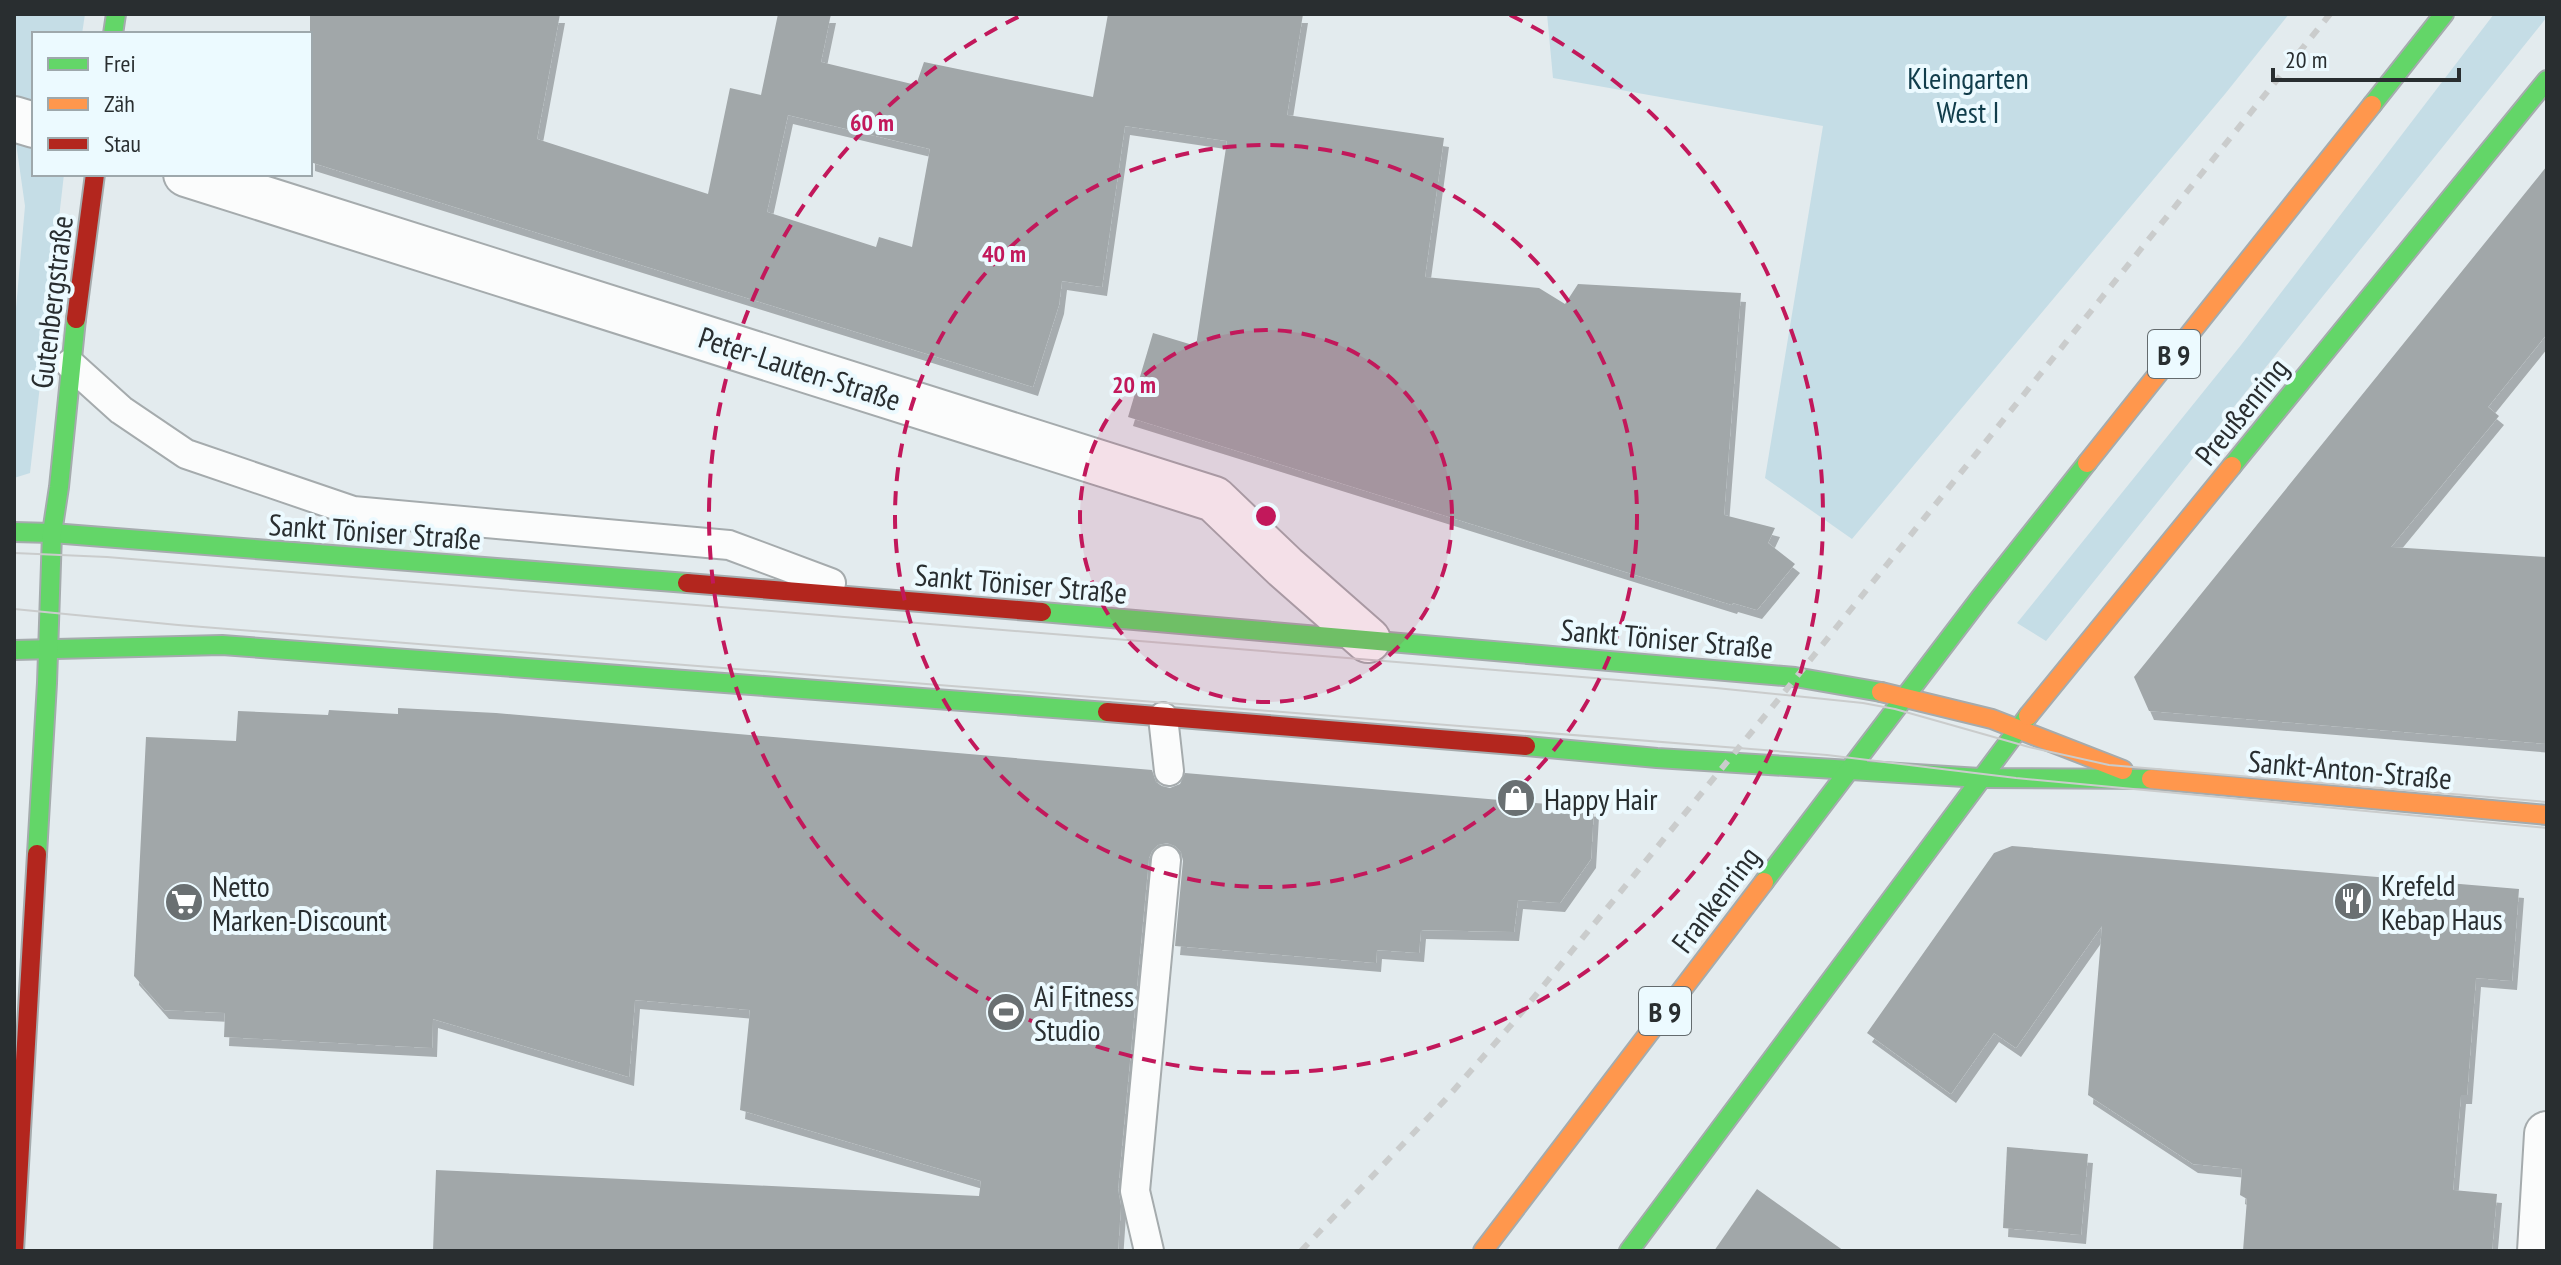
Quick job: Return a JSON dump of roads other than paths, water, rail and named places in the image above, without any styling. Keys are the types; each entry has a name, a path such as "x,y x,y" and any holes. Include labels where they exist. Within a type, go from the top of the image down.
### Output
{"main road":[{"name":"B 9","path":"1905,696 2444,14"},
{"name":"Preußenring","path":"1980,778 2547,80"},
{"name":"Gutenbergstraße","path":"14,1251 52,533 95,176"},
{"name":"Sankt Töniser Straße","path":"14,532 873,598 1795,677 1905,696 2018,728"},
{"path":"14,650 222,645 1848,772 1980,778"},
{"name":"Frankenring","path":"1483,1251 1905,696"},
{"name":"Sankt-Anton-Straße","path":"2018,728 2147,779"},
{"name":"Sankt-Anton-Straße","path":"1980,778 2147,779 2547,815"},
{"path":"1629,1251 1980,778"}],"street":[{"name":"Peter-Lauten-Straße","path":"192,176 1214,499 1368,640"},
{"path":"2540,1251 2547,1134"}],"lane":[{"path":"70,364 121,410 186,454 353,511 729,545 873,598"},
{"path":"1163,717 1169,771"},
{"path":"1149,1251 1135,1191 1166,860"}],"tram line":[{"path":"14,553 107,557 1716,688 1895,709 2029,747 2109,765 2547,802"},
{"path":"14,609 178,625 1827,755 2016,778 2547,828"}],"railway":[{"path":"1301,1251 1446,1099 1512,1024 1782,695 2330,14"}],"place":[{"name":"Happy Hair","path":"1516,798"},
{"name":"Krefeld Kebap Haus","path":"2353,901"},
{"name":"Netto Marken-Discount","path":"184,902"},
{"name":"Ai Fitness Studio","path":"1006,1012"}],"park label":[{"name":"Kleingarten West I","path":"1968,94"}]}
